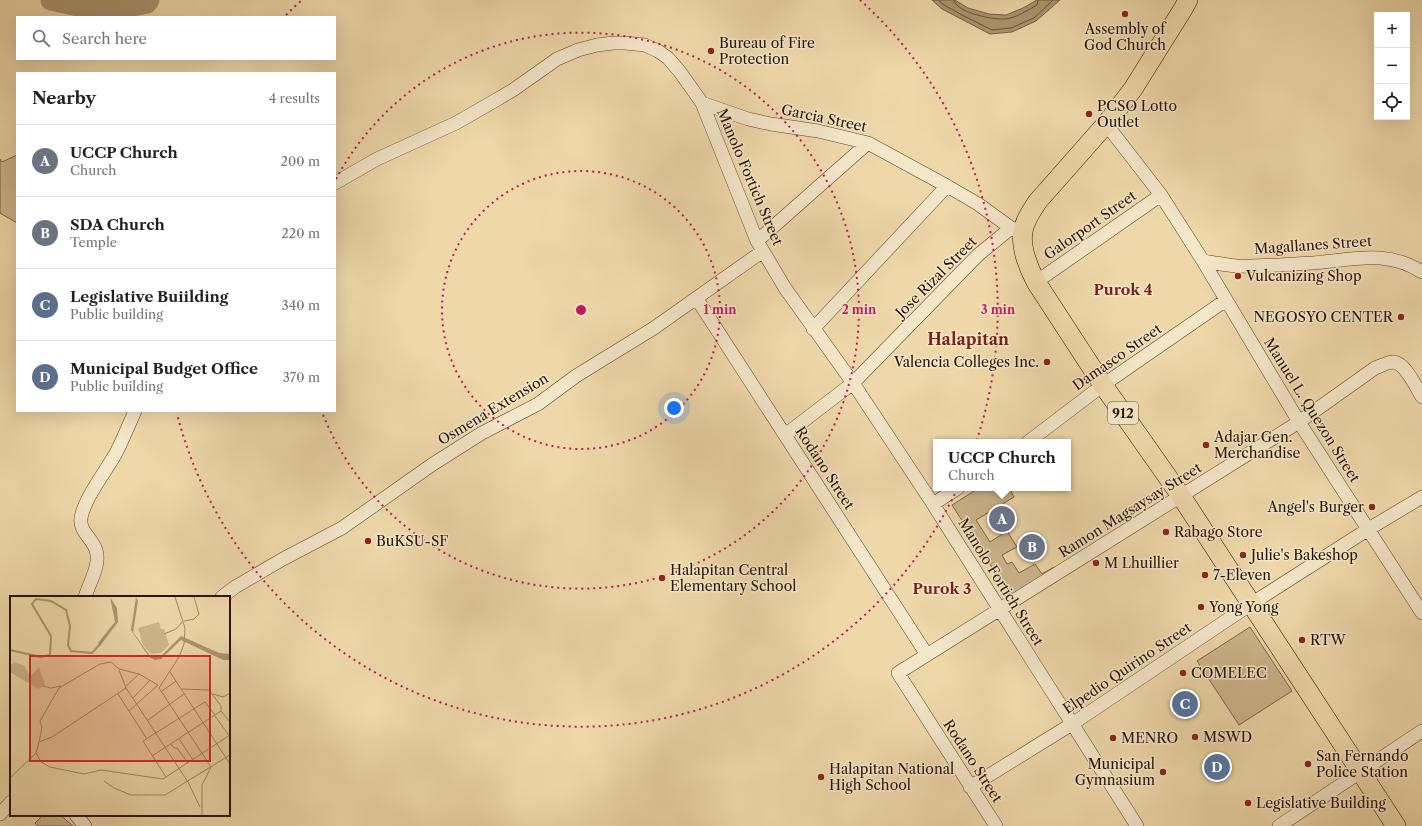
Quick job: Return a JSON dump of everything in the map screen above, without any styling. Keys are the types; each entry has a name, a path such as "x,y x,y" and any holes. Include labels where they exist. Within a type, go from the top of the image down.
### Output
{"highway":[{"name":"912","path":"1188,0 1184,9 1133,89 1106,124 1038,201 1017,230 1028,265 1036,282 1103,385 1181,496 1396,826"}],"street":[{"path":"336,182 378,159 462,119 513,90 567,54 597,45 613,42 645,45 658,51 668,58 680,72 702,103"},
{"name":"Garcia Street","path":"702,103 748,119 818,131 868,143 906,162 978,204 1017,230"},
{"name":"Manolo Fortich Street","path":"702,103 760,246 785,288 853,384 933,504 1137,826"},
{"name":"Manuel L. Quezon Street","path":"1106,124 1161,195 1203,261 1299,422 1367,530 1422,613"},
{"name":"Osmena Extension","path":"223,596 235,587 283,559 342,528 434,464 482,433 538,404 576,376 654,328 697,299 760,246 868,143"},
{"path":"813,329 947,186"},
{"name":"Galorport Street","path":"1036,282 1161,195"},
{"name":"Jose Rizal Street","path":"784,435 853,384 978,255 1017,230"},
{"name":"Magallanes Street","path":"1203,261 1236,266 1321,262 1382,257 1402,261 1422,272"},
{"name":"Rodano Street","path":"697,299 927,655"},
{"name":"Damasco Street","path":"1032,439 1103,385 1226,300"},
{"name":"Ramon Magsaysay Street","path":"898,673 1299,422 1375,368 1386,363 1394,362 1401,365 1422,397"},
{"path":"85,596 96,566 97,554 94,545 81,527 80,523 83,509 116,453 135,412"},
{"path":"933,504 953,491"},
{"name":"Elpedio Quirino Street","path":"970,786 1072,724 1251,604 1422,497"},
{"name":"Rodano Street","path":"898,673 996,826"},
{"path":"1279,826 1422,731"},
{"path":"0,814 10,803"},
{"path":"77,816 85,826"}],"shaded area":[{"path":"16,155 16,222 0,213 0,159 2,162"},
{"path":"974,491 1011,491 1014,497 976,520 990,542 1007,531 1017,547 1002,555 1007,564 1012,562 1019,573 1035,564 1042,574 1054,567 1056,570 1011,597 952,505"},
{"path":"1250,627 1292,691 1239,725 1197,661"},
{"path":"42,816 61,816 73,826 38,826 35,823"}],"water":[{"path":"932,0 955,0 968,8 989,14 1006,15 1037,0 1060,0 1036,21 1012,32 990,34 942,9"}],"waterway":[{"path":"51,0 87,8 115,10 147,3 149,0"}],"place":[{"name":"Assembly of God Church","path":"1125,14"},
{"name":"Bureau of Fire Protection","path":"711,51"},
{"name":"PCSO Lotto Outlet","path":"1089,114"},
{"name":"Vulcanizing Shop","path":"1238,276"},
{"name":"NEGOSYO CENTER","path":"1401,317"},
{"name":"Valencia Colleges Inc.","path":"1047,362"},
{"name":"Adajar Gen. Merchandise","path":"1206,445"},
{"name":"Angel's Burger","path":"1372,507"},
{"name":"UCCP Church","path":"1002,519"},
{"name":"Rabago Store","path":"1166,532"},
{"name":"BuKSU-SF","path":"368,541"},
{"name":"SDA Church","path":"1032,547"},
{"name":"Julie's Bakeshop","path":"1243,555"},
{"name":"M Lhuillier","path":"1096,563"},
{"name":"7-Eleven","path":"1205,575"},
{"name":"Halapitan Central Elementary School","path":"662,578"},
{"name":"Yong Yong","path":"1201,607"},
{"name":"RTW","path":"1302,640"},
{"name":"COMELEC","path":"1183,673"},
{"name":"Legislative Buiilding","path":"1185,704"},
{"name":"MSWD","path":"1195,737"},
{"name":"MENRO","path":"1113,738"},
{"name":"San Fernando Police Station","path":"1308,764"},
{"name":"Municipal Budget Office","path":"1217,767"},
{"name":"Municipal Gymnasium","path":"1163,772"},
{"name":"Halapitan National High School","path":"821,777"},
{"name":"Legislative Building","path":"1248,803"}],"district":[{"name":"Purok 4","path":"1123,290"},
{"name":"Halapitan","path":"968,339"},
{"name":"Purok 3","path":"942,589"}]}
